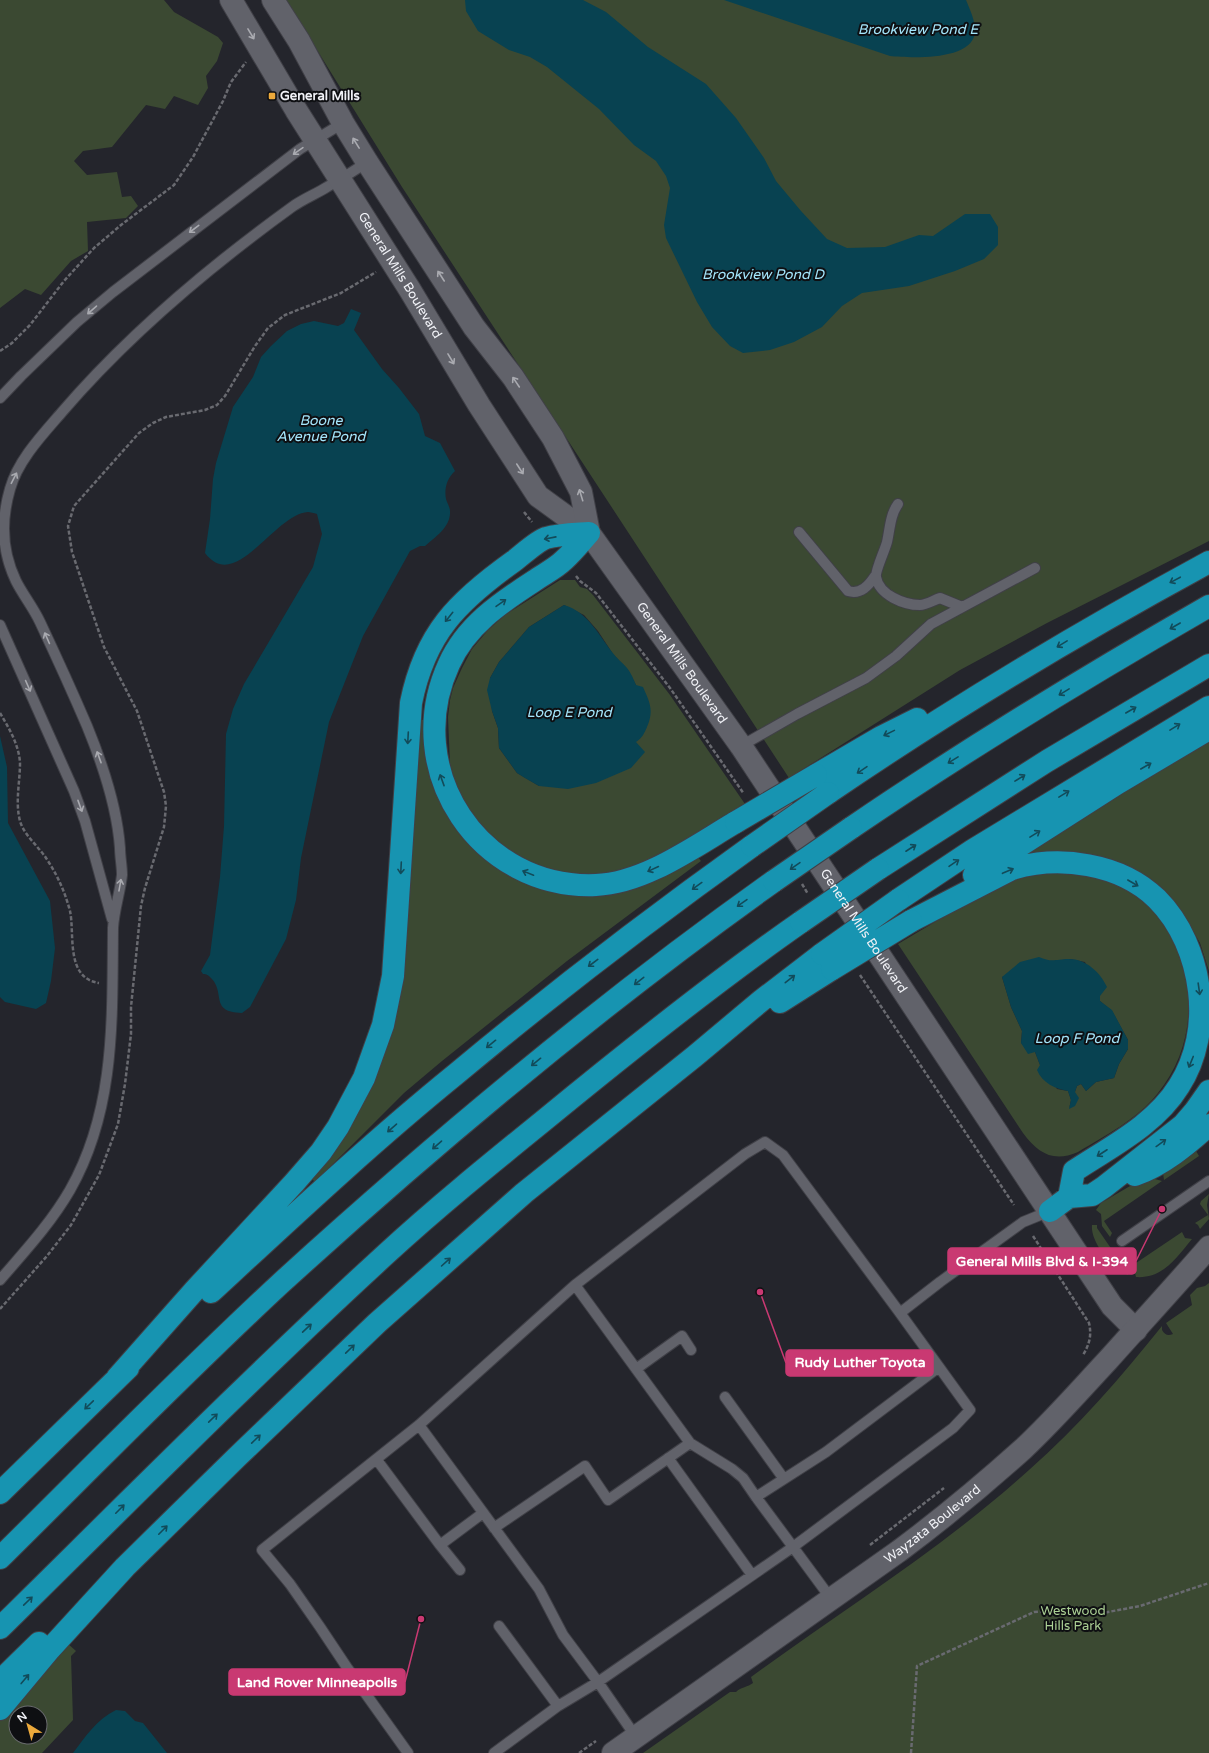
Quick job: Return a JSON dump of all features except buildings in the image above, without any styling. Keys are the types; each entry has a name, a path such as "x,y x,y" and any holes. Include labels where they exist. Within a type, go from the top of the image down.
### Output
{"highway":[{"path":"589,533 563,561 480,620 460,645 449,664 438,700 435,720 437,764 442,782 450,799 472,833 490,851 522,871 566,884 597,885 631,878 670,860 881,737 1012,674"},
{"path":"117,1378 321,1152 338,1127 364,1078 383,1025 393,976 411,703 417,677 433,640 443,625 465,599 481,585 545,538 589,533"},
{"path":"0,1493 117,1378 277,1231 454,1074 576,976 674,902 752,846 908,739 1012,674 1080,634 1209,562"},
{"path":"0,1558 174,1386 280,1284 449,1134 534,1063 704,930 914,784 1148,641 1209,606"},
{"path":"0,1628 255,1377 393,1247 464,1186 653,1032 765,947 878,869 1047,760 1209,665"},
{"path":"0,1709 50,1649 125,1567 377,1323 524,1193 695,1056 827,961 898,900 972,850 1209,707"},
{"path":"912,921 980,870 1118,783 1209,729"},
{"path":"827,961 912,921 1012,869 1029,864 1064,862 1094,866 1124,878 1156,898 1177,926 1193,958 1202,1014 1193,1058 1179,1086 1168,1102 1152,1118 1074,1171 1070,1197"},
{"path":"1050,1211 1070,1197 1092,1195 1104,1187 1183,1125 1195,1112 1209,1091"},
{"path":"1104,1187 1140,1174 1163,1161 1180,1150 1209,1125"},
{"path":"0,1681 42,1640 125,1567"}],"street":[{"name":"General Mills Boulevard","path":"231,0 315,140 410,290 479,406 538,496 589,533 741,746 1112,1306 1136,1330"},
{"name":"General Mills Boulevard","path":"274,0 299,41 343,123 367,162 474,327 513,377 554,438 581,492 589,533"},
{"name":"Wayzata Boulevard","path":"606,1746 636,1737 832,1600 932,1526 1023,1449 1055,1417 1136,1330 1209,1247"}],"lane":[{"path":"0,398 77,322 113,292 300,149 343,123"},
{"path":"0,1280 33,1243 64,1200 71,1189 94,1136 102,1108 108,1072 114,985 113,923 122,874 118,829 109,788 87,726 38,617 16,580 8,560 5,542 4,500 21,464 36,443 72,401 147,325 220,262 295,205 340,180 367,162"},
{"path":"799,532 848,591 862,591 875,576 886,546 892,512 898,504"},
{"path":"741,746 797,714 866,678 896,656 931,624 1034,568"},
{"path":"875,576 883,591 910,604 921,606 940,598 962,607"},
{"path":"0,625 74,791 85,821 113,923"},
{"path":"408,1753 348,1669 312,1614 262,1550 377,1460 419,1425 575,1286 745,1154 765,1142 783,1155 970,1410 954,1428 793,1547 598,1682 558,1706 494,1753"},
{"path":"1122,1240 1209,1181"},
{"path":"900,1313 1023,1222 1050,1211"},
{"path":"575,1286 690,1442 732,1469 743,1478 832,1600"},
{"path":"636,1368 682,1336 691,1350"},
{"path":"756,1496 826,1452 939,1367"},
{"path":"725,1397 784,1479"},
{"path":"419,1425 539,1589 563,1635 636,1737"},
{"path":"494,1528 585,1466 608,1500 690,1442"},
{"path":"668,1458 752,1575"},
{"path":"377,1460 460,1570"},
{"path":"440,1545 483,1512"},
{"path":"499,1626 558,1706"}],"path":[{"path":"0,351 12,343 30,325 64,281 94,248 121,225 174,185 193,157 223,101 231,82 248,60"},
{"path":"0,1309 47,1256 71,1225 87,1198 101,1169 118,1124 125,1084 131,1034 131,1007 141,906 164,827 166,806 164,792 137,711 104,647 72,552 68,526 74,506 139,433 153,423 166,417 205,410 221,400 235,382 261,336 268,328 285,315 341,293 380,270"},
{"path":"580,581 596,593 665,682 747,798"},
{"path":"0,713 18,751 20,763 18,799 21,823 56,874 64,894 72,923 74,959 88,979 96,983 133,985"},
{"path":"801,883 810,896"},
{"path":"859,974 1014,1205"},
{"path":"1033,1236 1089,1323 1090,1337 1088,1346 1082,1358"},
{"path":"864,1550 945,1487"},
{"path":"911,1753 917,1666 1034,1612 1053,1611 1092,1615 1140,1606 1209,1583"},
{"path":"579,1753 606,1746"}],"green space":[{"path":"0,0 164,0 174,12 218,37 223,43 217,61 206,76 208,88 198,105 174,96 165,109 146,105 112,147 83,151 74,161 87,175 117,172 122,197 131,196 138,206 126,218 87,222 88,251 71,261 41,295 25,289 0,308"},
{"path":"286,0 1209,0 1209,541 1047,623 960,670 789,778 402,187"},
{"path":"560,580 575,580 580,587 587,589 670,695 745,804 662,854 620,873 569,876 526,862 475,824 456,788 450,764 448,717 450,700 453,688 472,649 488,630 505,615","holes":["564,605 584,615 598,631 613,654 628,670 636,685 636,742 539,786 517,773 499,748 498,728 492,711 490,678 499,662 529,627"]},
{"path":"417,720 424,720 427,755 435,788 551,889 697,856 701,861 567,961 442,1061 404,1093 315,1182 309,1176 371,1081"},
{"path":"1209,736 1209,971 1200,943 1186,919 1104,858 1065,851 1049,851 1023,855"},
{"path":"1079,869 1131,889 1156,912 1171,936 1182,961 1188,988 1188,1016 1184,1043 1174,1069 1158,1093 1141,1111 1121,1126 1078,1152 1069,1155 1054,1156 1040,1151 1023,1133 898,944 1012,876","holes":["1070,959 1085,962 1100,996 1100,1001 1112,1011 1128,1040 1128,1049 1119,1064 1114,1078 1096,1082 1086,1091 1081,1084 1077,1086 1069,1109 1071,1100 1068,1091 1057,1089 1040,1065 1035,1052 1021,1043 1022,1031 1011,1007 1002,977 1049,962"]},
{"path":"1197,1147 1196,1151 1199,1156 1164,1180 1163,1173 1154,1177 1155,1179 1162,1181 1104,1221 1112,1233 1110,1237 1102,1226 1101,1214 1096,1210 1101,1203"},
{"path":"1209,1194 1207,1205 1209,1219 1200,1229 1195,1223 1208,1215 1200,1204 1201,1201"},
{"path":"1092,1225 1097,1225 1097,1228 1119,1260 1122,1259 1128,1269 1128,1275 1109,1261 1095,1239 1092,1232"},
{"path":"1182,1232 1185,1238 1192,1239 1168,1266 1162,1271 1146,1277 1136,1277 1133,1265"},
{"name":"Westwood Hills Park","path":"1209,1283 1209,1753 643,1753 730,1692 736,1692 753,1683 751,1677 928,1552 996,1498 1065,1437 1115,1383 1162,1326 1162,1330 1165,1334 1173,1334 1166,1323 1192,1305 1190,1295 1197,1288 1205,1286"},
{"path":"67,1643 76,1651 71,1656 73,1720 42,1753 0,1753 0,1720 8,1711 8,1745 48,1745 48,1705 13,1705"}],"water":[{"name":"Brookview Pond D","path":"465,0 583,0 606,12 648,47 706,84 736,118 764,158 776,181 827,239 847,248 885,247 919,235 933,236 965,214 990,214 998,227 998,245 984,259 955,271 909,286 862,293 842,306 822,327 794,342 770,350 743,353 730,346 712,327 697,302 666,238 664,225 670,188 666,176 656,161 634,145 599,109 547,67 530,57 509,50 478,31 466,11"},
{"name":"Brookview Pond E","path":"724,0 966,0 974,20 975,33 971,42 963,49 952,53 925,57 890,56"},
{"name":"Boone Avenue Pond","path":"351,309 361,313 354,330 382,369 419,414 425,436 440,443 455,471 448,480 445,495 450,510 450,517 442,531 425,546 420,546 410,551 363,636 329,722 301,858 296,900 286,939 250,1007 242,1013 232,1012 225,1009 220,1001 215,984 209,976 203,974 201,971 210,955 220,877 224,826 226,734 233,709 244,684 313,567 322,534 317,514 308,512 295,516 282,525 242,559 229,564 217,563 205,553 210,519 213,479 216,463 233,407 253,377 261,357 287,331 301,324 314,321 338,326 344,323"},
{"name":"Loop E Pond","path":"564,605 580,613 592,624 614,654 627,668 636,685 643,687 651,711 645,732 636,742 645,752 631,768 596,783 568,789 539,786 517,773 499,748 498,728 487,690 490,678 499,662 529,627"},
{"path":"0,736 7,767 8,823 50,901 55,948 51,981 46,1003 36,1009 5,1002 0,997"},
{"name":"Loop F Pond","path":"1039,957 1051,960 1069,959 1081,961 1092,967 1107,987 1100,996 1100,1001 1112,1010 1128,1040 1128,1049 1119,1064 1114,1078 1096,1082 1086,1091 1081,1084 1077,1086 1075,1092 1079,1098 1075,1106 1069,1109 1071,1100 1068,1091 1050,1085 1039,1075 1037,1070 1040,1065 1035,1052 1028,1054 1021,1043 1022,1031 1011,1007 1002,977 1020,962"},
{"path":"116,1710 125,1711 135,1721 143,1723 167,1753 73,1753 97,1724"}],"place":[{"name":"General Mills","path":"272,96"},
{"name":"General Mills Blvd & I-394","path":"1162,1209"},
{"name":"Rudy Luther Toyota","path":"760,1292"},
{"name":"Land Rover Minneapolis","path":"421,1619"}]}
